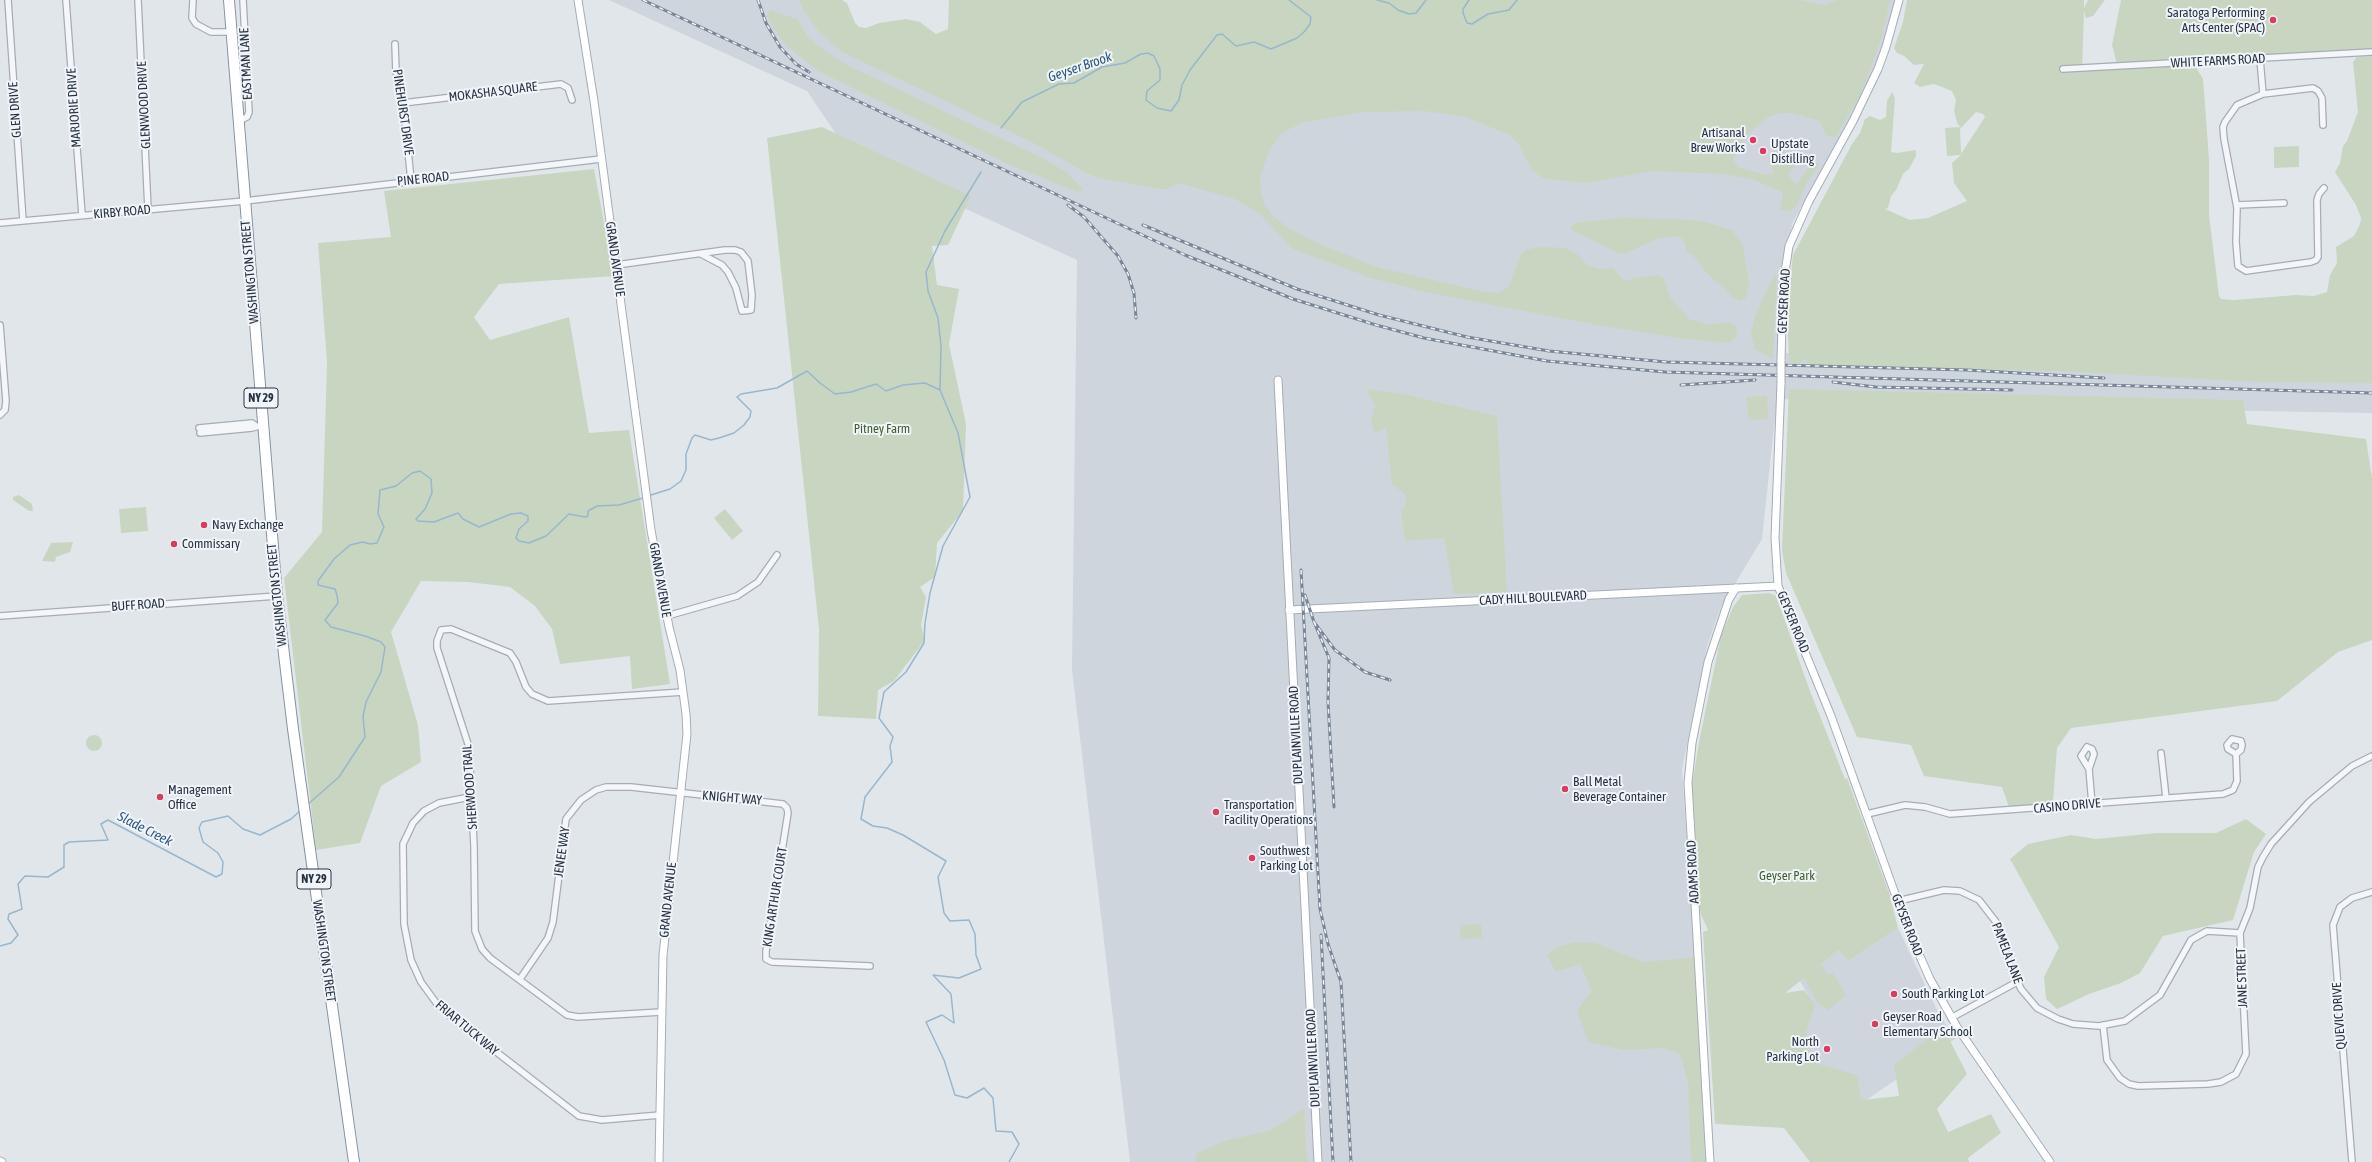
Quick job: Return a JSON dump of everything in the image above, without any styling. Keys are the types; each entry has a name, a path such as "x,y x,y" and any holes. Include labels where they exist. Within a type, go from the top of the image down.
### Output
{"highway":[{"name":"WASHINGTON STREET","path":"229,0 245,200 259,426 277,596 292,729 354,1162"}],"street":[{"name":"GLEN DRIVE","path":"8,0 23,221"},
{"name":"MARJORIE DRIVE","path":"66,0 82,215"},
{"name":"GLENWOOD DRIVE","path":"138,0 148,209"},
{"path":"193,0 192,18 196,24 211,32 232,32"},
{"name":"EASTMAN LANE","path":"239,121 247,118 248,112 243,0"},
{"name":"GRAND AVENUE","path":"578,0 616,265 651,530 683,692 687,734 666,918 661,1012 659,1162"},
{"name":"GEYSER ROAD","path":"1898,0 1886,47 1878,69 1853,121 1809,201 1789,246 1783,285 1775,538 1778,586 1790,620 1814,674 1922,963 1951,1018 2050,1162"},
{"name":"PINEHURST DRIVE","path":"395,44 396,72 403,103 411,180"},
{"name":"WHITE FARMS ROAD","path":"2064,69 2372,52"},
{"path":"2260,58 2263,94"},
{"name":"MOKASHA SQUARE","path":"403,103 561,84 568,88 572,100"},
{"path":"2323,124 2322,98 2318,91 2313,88 2263,94 2237,105 2225,122 2224,139 2237,205 2236,242 2238,266 2246,271 2316,260 2318,257 2318,200 2319,194 2324,188"},
{"name":"PINE ROAD","path":"245,200 601,159"},
{"name":"KIRBY ROAD","path":"0,223 245,200"},
{"path":"2237,205 2284,203"},
{"path":"616,265 701,254 735,250 746,257 752,295 751,310 742,311 736,288 725,268 701,254"},
{"path":"0,324 6,401 5,410 1,415"},
{"name":"DUPLAINVILLE ROAD","path":"1278,380 1318,1162"},
{"path":"200,430 252,428 259,426"},
{"path":"667,616 743,592 758,582 777,554"},
{"name":"CADY HILL BOULEVARD","path":"1289,610 1778,586"},
{"name":"ADAMS ROAD","path":"1710,1162 1688,783 1692,743 1708,662 1729,599 1736,588"},
{"name":"BUFF ROAD","path":"0,616 277,596"},
{"name":"SHERWOOD TRAIL","path":"661,1012 578,1017 567,1015 490,958 476,937 468,742 437,648 438,635 443,629 451,629 510,653 514,657 526,687 532,694 548,701 683,692"},
{"path":"2161,753 2166,798"},
{"name":"CASINO DRIVE","path":"1867,814 1905,805 1925,807 1950,814 2230,792 2237,781 2236,754"},
{"name":"JANE STREET","path":"2103,1025 2107,1060 2120,1078 2129,1084 2138,1086 2208,1084 2221,1082 2236,1074 2246,1054 2240,933 2250,908 2258,867 2271,844 2309,802 2352,766 2372,756"},
{"path":"2089,769 2092,804"},
{"name":"JENEE WAY","path":"520,979 548,938 553,922 566,819 581,800 596,790 606,787 632,787 680,794"},
{"name":"KNIGHT WAY","path":"680,794 783,804"},
{"name":"FRIAR TUCK WAY","path":"470,797 439,803 424,811 412,823 403,844 404,924 411,960 421,982 437,1004 450,1016 579,1116 602,1120 660,1115"},
{"name":"KING ARTHUR COURT","path":"783,804 787,808 788,813 766,959 772,962 870,966"},
{"name":"PAMELA LANE","path":"1898,901 1944,890 1960,891 1974,897 1983,904 1996,922 2017,982 2037,1008 2073,1024 2103,1025 2125,1021 2160,995 2191,940 2207,931 2240,933"},
{"name":"QUEVIC DRIVE","path":"2352,1162 2333,926 2340,907 2352,898 2372,892"},
{"path":"1951,1018 2017,982"}],"shaded area":[{"path":"609,0 808,0 827,31 1259,115 1640,0 1895,0 1880,57 1871,81 1793,222 1783,259 1777,398 1762,539 1721,607 1707,646 1682,769 1708,1162 1130,1162 1072,670 1077,260 851,156 807,91"},
{"path":"1786,353 2212,364 2372,372 2372,413 1908,405 1784,399"},
{"name":"Geyser Road Elementary School","path":"1898,928 1938,1012 1955,1039 1859,1105 1816,1067 1799,1032 1813,1004 1800,981 1839,950 1848,961"}],"green space":[{"path":"799,0 842,0 847,3 855,23 859,27 866,28 879,23 906,19 920,22 936,34 948,29 949,0 1799,0 1823,5 1838,0 1890,0 1882,37 1861,94 1836,137 1826,136 1820,121 1791,113 1781,113 1768,117 1748,134 1736,153 1733,160 1739,168 1762,174 1772,174 1774,171 1768,160 1776,147 1789,153 1798,162 1788,175 1795,183 1798,183 1810,165 1816,162 1819,164 1806,185 1797,205 1789,211 1780,210 1783,193 1780,191 1751,179 1724,174 1653,171 1584,183 1543,178 1531,169 1519,145 1510,135 1465,117 1425,111 1363,112 1301,123 1282,133 1269,150 1260,178 1261,192 1265,206 1274,217 1290,229 1315,242 1377,267 1485,292 1498,293 1509,286 1521,254 1526,250 1539,247 1566,248 1578,255 1587,265 1600,269 1613,268 1622,279 1628,281 1634,278 1657,275 1663,277 1670,297 1689,319 1709,325 1730,322 1736,326 1737,336 1730,343 1678,338 1597,325 1425,292 1371,278 1293,249 1259,213 1235,199 1179,183 1167,189 1160,189 1099,178 1086,173 1032,142 842,52 820,33 804,11"},
{"path":"1907,0 2084,0 2084,8 2088,0 2105,0 2093,16 2086,18 2084,11 2082,70 2095,71 2118,68 2112,45 2121,0 2372,0 2372,50 2194,64 2203,79 2209,160 2209,215 2219,296 2221,299 2234,300 2296,295 2314,296 2327,292 2330,275 2337,263 2336,247 2354,236 2360,224 2361,218 2356,205 2335,172 2340,163 2343,146 2347,141 2358,112 2353,62 2357,57 2372,56 2372,383 2258,382 2058,371 1809,366 1806,360 1803,360 1798,365 1789,361 1787,310 1793,255 1852,144 1860,133 1865,119 1870,116 1880,120 1886,117 1887,101 1892,92 1895,98 1891,152 1897,153 1916,150 1916,156 1909,169 1903,174 1896,190 1891,196 1888,208 1885,209 1910,220 1928,218 1967,201 1954,183 1952,163 1961,155 1947,156 1945,128 1960,127 1961,154 1985,117 1983,114 1976,112 1961,128 1957,123 1954,110 1956,100 1952,91 1934,84 1920,87 1914,83 1924,64 1914,65 1904,56 1897,53 1894,48 1903,22"},
{"path":"770,10 797,19 808,37 843,63 1036,155 1067,172 1083,190 1077,192 1008,164 818,71 787,46 772,26 767,16"},
{"name":"Pitney Farm","path":"822,127 971,196 948,245 932,246 937,285 959,289 949,344 966,424 963,511 937,543 935,577 920,587 926,597 921,625 925,640 894,681 878,690 876,719 818,716 819,629 767,138"},
{"path":"2299,146 2299,167 2274,168 2274,147"},
{"path":"594,169 614,276 499,284 474,317 490,340 569,317 589,433 629,430 670,684 632,689 630,656 560,664 552,629 535,606 510,587 468,582 421,581 391,632 418,725 421,762 381,786 360,843 316,850 284,578 322,532 327,362 318,243 391,237 384,191"},
{"path":"1622,218 1679,219 1706,222 1732,230 1743,245 1749,285 1746,298 1740,301 1734,298 1706,272 1693,255 1687,252 1683,239 1677,236 1657,239 1626,253 1620,254 1570,229 1574,223"},
{"path":"1774,275 1777,275 1773,359 1755,349 1751,333 1755,316"},
{"path":"1366,389 1404,394 1497,416 1507,592 1454,594 1444,538 1405,541 1401,511 1406,504 1405,494 1392,485 1386,428 1375,433 1371,422 1375,405"},
{"path":"1789,389 2243,400 2247,424 2366,439 2372,479 2372,640 2338,652 2277,701 2071,728 2057,748 2053,802 2009,807 2002,787 1924,776 1911,745 1857,737 1786,573 1782,550"},
{"path":"1767,396 1768,419 1749,420 1746,397"},
{"path":"19,495 32,504 33,511 29,511 13,500 13,497"},
{"path":"146,507 148,531 121,533 119,509"},
{"path":"725,509 743,531 732,540 714,518"},
{"path":"73,542 70,552 56,557 55,562 42,561 51,543"},
{"name":"Geyser Park","path":"1769,593 1776,596 1810,691 1845,779 1847,778 1889,893 1898,928 1848,961 1839,950 1814,970 1822,965 1827,975 1833,973 1846,995 1828,1010 1818,1004 1804,978 1785,993 1804,990 1815,1005 1806,1033 1812,1062 1857,1075 1861,1100 1899,1096 1894,1065 1943,1027 1967,1074 1937,1109 1948,1132 1991,1114 2001,1133 1968,1158 1969,1162 1810,1162 1784,1128 1715,1124 1703,932 1708,930 1700,912 1692,785 1700,737 1721,636 1733,607 1742,595"},
{"path":"91,735 97,735 102,740 100,749 97,751 91,751 86,746 86,740"},
{"path":"2246,819 2266,834 2254,852 2233,920 2163,936 2140,973 2121,983 2089,994 2057,1009 2046,999 2044,977 2059,947 2010,859 2028,844 2071,835 2096,839 2156,833 2216,833"},
{"path":"1481,924 1482,938 1460,939 1460,925"},
{"path":"1577,942 1595,943 1644,962 1696,957 1705,1162 1691,1162 1688,1082 1680,1054 1664,1048 1623,1050 1588,1042 1577,1010 1592,991 1580,964 1556,972 1547,955 1559,946"},
{"path":"1304,1109 1307,1162 1195,1162 1196,1154 1225,1141 1271,1130"}],"waterway":[{"name":"Geyser Brook","path":"1001,128 1022,102 1059,84 1074,83 1102,67 1125,63 1141,54 1148,53 1154,56 1160,69 1160,80 1147,91 1146,100 1157,108 1171,111 1179,100 1182,85 1190,70 1217,35 1222,34 1236,46 1254,42 1271,49 1297,38 1304,32 1310,24 1311,17 1289,0"},
{"name":"Geyser Brook","path":"1377,0 1389,3 1398,10 1409,14 1416,13 1426,0"},
{"name":"Geyser Brook","path":"1469,0 1463,9 1463,13 1467,23 1472,24 1488,14 1509,10 1517,0"},
{"path":"981,172 945,231 926,272 928,291 938,318 941,346 940,390 958,433 970,497 943,546 930,593 925,623 924,643 906,672 884,692 879,718 893,737 890,746 892,762 865,797 861,819 873,826 887,828 903,835 946,861 938,877 944,913 950,921 969,920 975,934 976,955 981,969 959,978 933,975 951,994 954,1023 942,1015 926,1022 944,1060 955,1095 967,1098 984,1088 993,1098 996,1131 1012,1132 1019,1144 1009,1162"},
{"name":"Slade Creek","path":"651,495 670,489 681,481 686,470 686,454 692,438 695,435 711,440 734,433 744,425 750,417 751,411 737,397 741,394 777,388 807,371 835,394 851,392 876,384 886,391 903,385 925,383 940,390"},
{"name":"Slade Creek","path":"307,805 339,777 365,737 363,717 366,702 381,672 385,647 381,642 365,636 331,627 325,620 338,603 337,595 335,589 318,585 318,581 334,559 350,545 363,542 370,544 377,543 384,527 378,514 380,490 396,486 412,473 420,471 431,479 432,493 425,509 416,519 418,521 434,522 458,513 463,519 479,527 511,514 521,513 528,516 528,521 519,529 516,538 519,541 529,543 546,536 569,514 585,517 588,516 588,511 597,506 619,505 643,498"},
{"name":"Slade Creek","path":"0,946 11,943 18,935 8,919 9,914 22,909 18,884 25,876 48,877 64,867 64,845 69,842 108,840 101,824 108,820 216,877 222,874 223,862 218,853 203,842 199,828 202,822 228,816 243,829 260,835 291,819 300,811"}],"railway":[{"path":"643,0 1185,255 1293,299 1376,325 1424,338 1547,361 1665,372 2372,393"},
{"path":"758,0 766,23 780,47 796,64 809,72"},
{"path":"1068,205 1084,217 1118,256 1128,274 1134,293 1136,318"},
{"path":"1143,225 1297,289 1379,315 1467,337 1549,351 1666,362 1967,370 2104,378"},
{"path":"1681,385 1755,380"},
{"path":"1833,382 1876,387 2012,390"},
{"path":"1301,570 1320,909 1328,944 1341,982 1351,1162"},
{"path":"1305,595 1314,622 1335,650 1365,672 1390,680"},
{"path":"1314,622 1329,658 1328,702 1334,807"},
{"path":"1321,935 1333,1162"}],"place":[{"name":"Saratoga Performing Arts Center (SPAC)","path":"2273,20"},
{"name":"Artisanal Brew Works","path":"1753,140"},
{"name":"Upstate Distilling","path":"1763,151"},
{"name":"Navy Exchange","path":"204,525"},
{"name":"Commissary","path":"174,544"},
{"name":"Ball Metal Beverage Container","path":"1565,789"},
{"name":"Management Office","path":"160,797"},
{"name":"Transportation Facility Operations","path":"1216,812"},
{"name":"Southwest Parking Lot","path":"1252,858"},
{"name":"South Parking Lot","path":"1894,994"},
{"name":"Geyser Road Elementary School","path":"1875,1024"},
{"name":"North Parking Lot","path":"1827,1049"}]}
